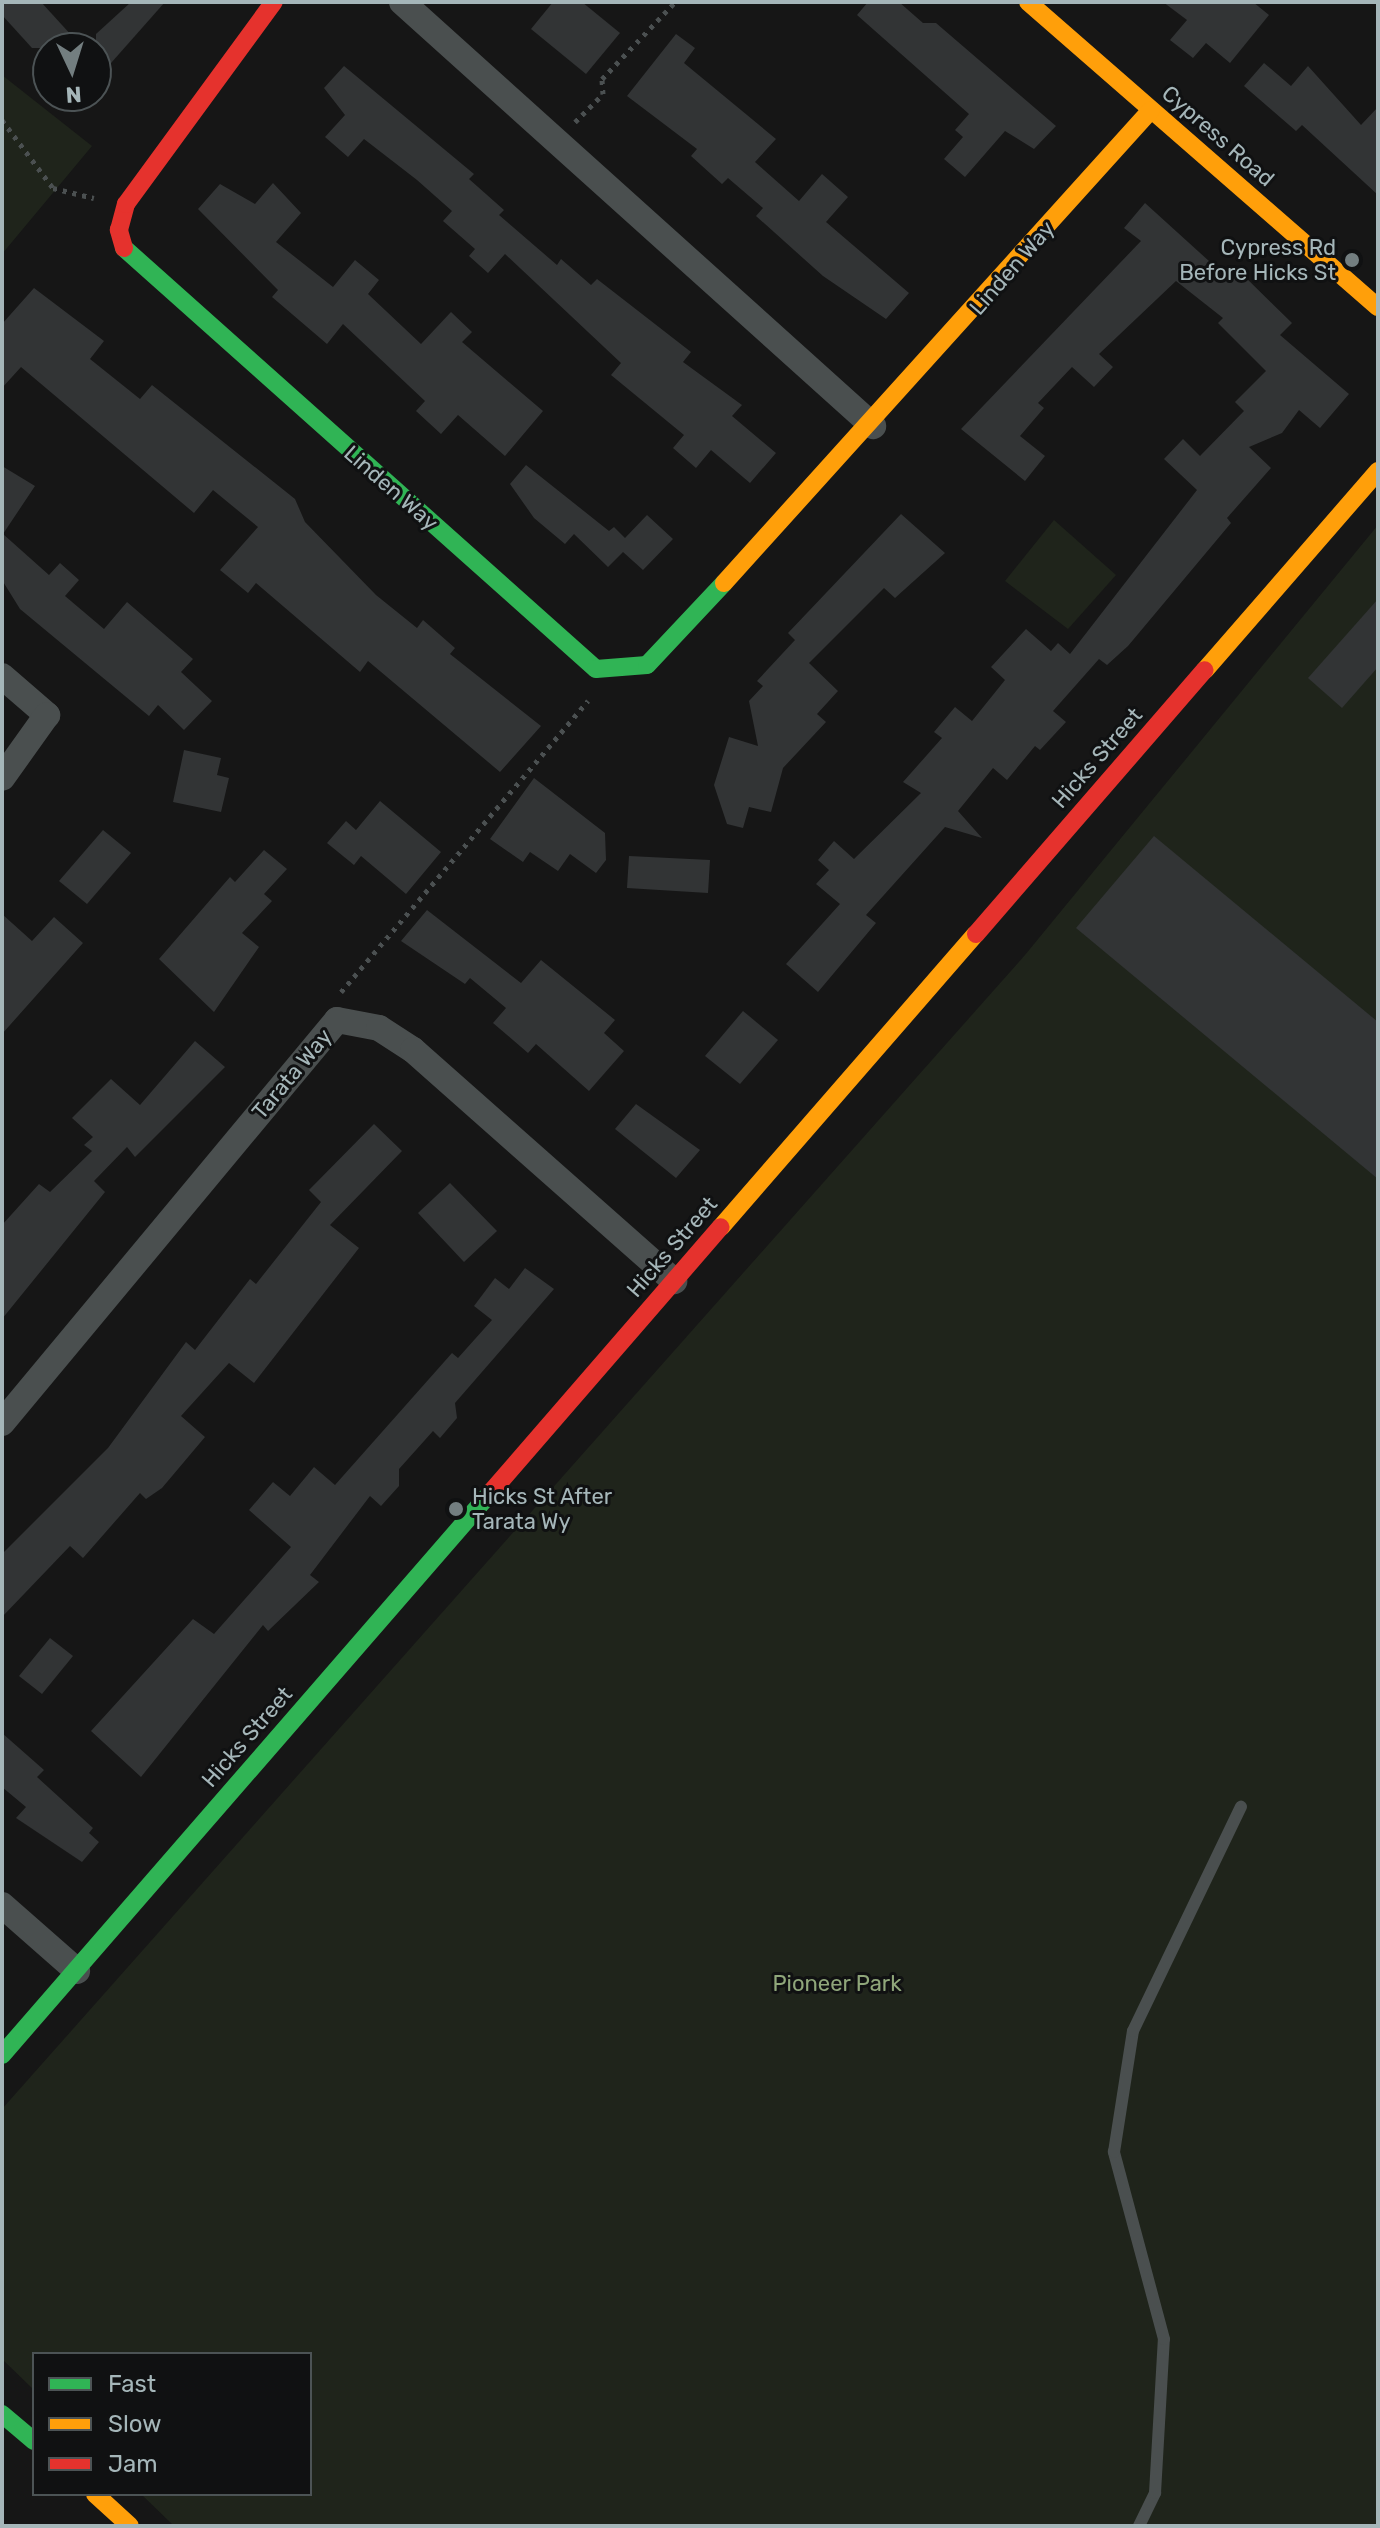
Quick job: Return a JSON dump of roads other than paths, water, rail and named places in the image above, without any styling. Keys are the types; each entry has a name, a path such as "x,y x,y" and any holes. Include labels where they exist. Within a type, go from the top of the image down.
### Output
{"street":[{"name":"Linden Way","path":"274,2 126,204 119,230 126,254 596,669 612,673 647,665 873,426 1151,110"},
{"path":"402,2 873,426"},
{"name":"Cypress Road","path":"1028,2 1378,307"},
{"name":"Hicks Street","path":"2,2055 1378,471"},
{"path":"2,676 47,715 2,778"},
{"name":"Tarata Way","path":"2,1423 337,1020 379,1028 413,1050 674,1281"},
{"path":"2,1905 77,1971"},
{"path":"2,2414 32,2439"},
{"path":"97,2496 130,2526"}],"lane":[{"path":"1139,2526 1155,2493 1164,2339 1114,2152 1133,2031 1241,1807"}],"place":[{"name":"Cypress Rd Before Hicks St","path":"1352,260"},
{"name":"Hicks St After Tarata Wy","path":"456,1509"}],"park label":[{"name":"Pioneer Park","path":"837,1984"}]}
